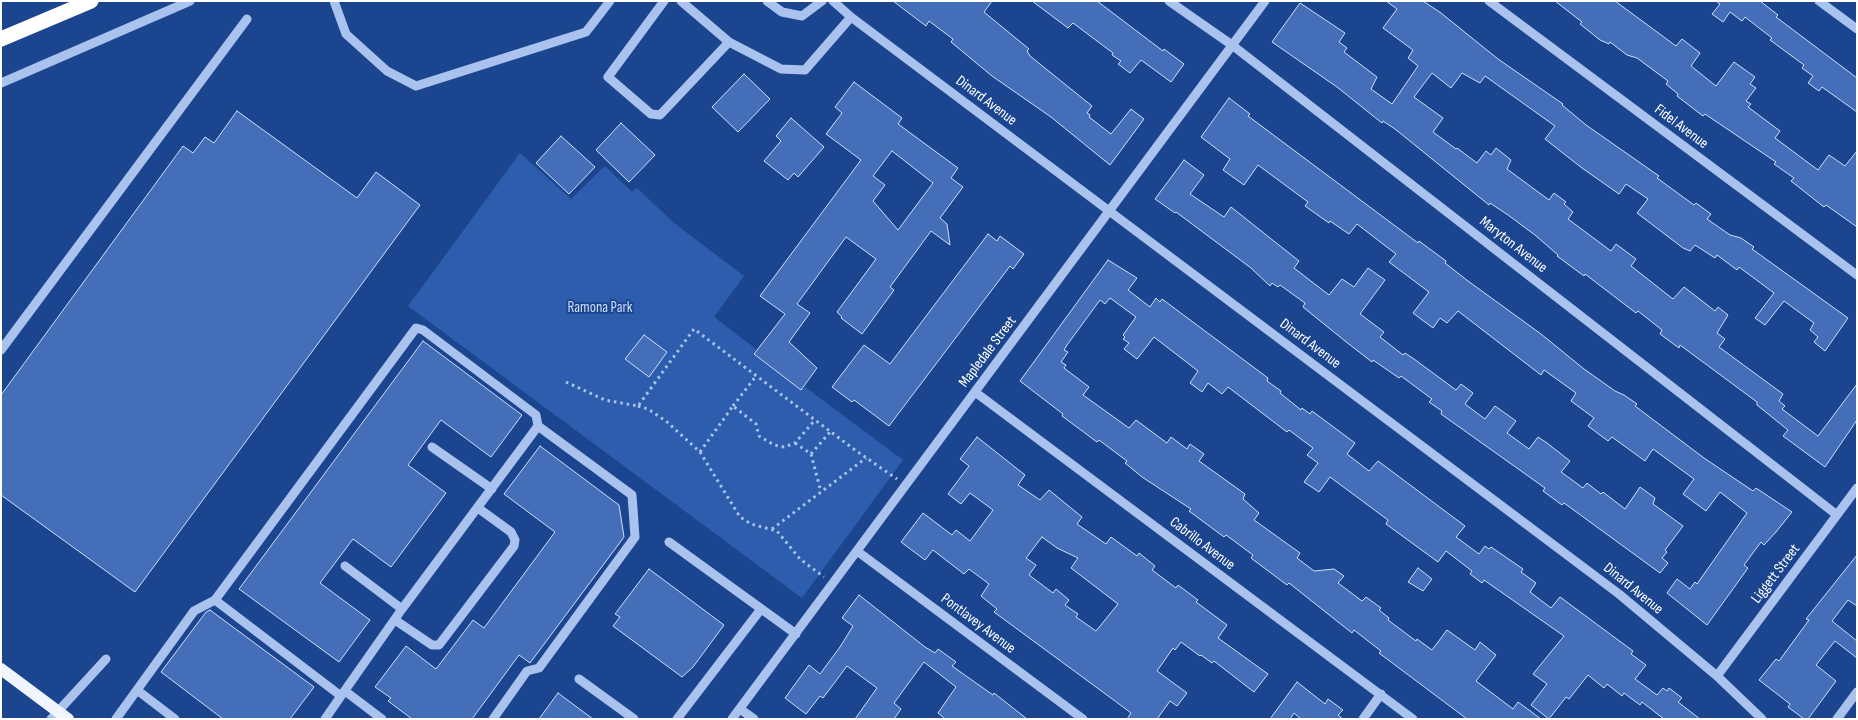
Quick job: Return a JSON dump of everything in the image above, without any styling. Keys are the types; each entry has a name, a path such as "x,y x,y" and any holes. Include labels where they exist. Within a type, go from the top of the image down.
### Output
{"highway":[{"path":"1,39 91,1"}],"main road":[{"path":"1,669 54,715 68,719"}],"street":[{"path":"1,83 190,1"},
{"path":"334,1 346,34 387,71 416,86 586,32 610,1"},
{"path":"664,1 608,77 650,114 660,115 729,42"},
{"path":"681,1 729,42 781,69 805,70 851,18"},
{"path":"766,1 782,12 802,16 822,1"},
{"name":"Dinard Avenue","path":"833,1 851,18 1612,588 1717,676 1762,719"},
{"name":"Maryton Avenue","path":"1169,1 1232,45 1837,515"},
{"name":"Mapledale Street","path":"732,719 1265,1"},
{"name":"Fidel Avenue","path":"1489,1 1857,275"},
{"path":"1819,1 1857,29"},
{"path":"1,350 248,19"},
{"path":"116,719 194,612 215,600 416,328 423,330 536,415 538,426 632,495 635,537 539,668 527,671 493,719"},
{"name":"Cabrillo Avenue","path":"975,392 1413,719"},
{"path":"325,719 402,609 538,426"},
{"path":"432,447 492,489"},
{"name":"Liggett Street","path":"1717,676 1857,488"},
{"path":"395,620 432,645 439,645 480,592 514,546 515,540 511,532 478,508"},
{"path":"669,542 796,634"},
{"name":"Pontlavey Avenue","path":"857,551 1083,719"},
{"path":"345,566 402,609"},
{"path":"215,600 343,694 382,719"},
{"path":"677,719 761,609"},
{"path":"54,715 106,659"},
{"path":"579,679 634,719"},
{"path":"137,690 175,719"},
{"path":"1837,719 1857,692"},
{"path":"1363,719 1381,694"},
{"path":"740,709 754,719"}],"path":[{"path":"638,406 694,329 830,432 906,485"},
{"path":"700,452 756,376"},
{"path":"566,382 605,400 648,409 666,421 700,452 740,517 751,524 772,529 785,538 805,564 833,583"},
{"path":"734,406 756,424 759,436 764,441 774,445 784,446 794,443 815,420"},
{"path":"811,454 830,432"},
{"path":"794,443 811,454 821,492"},
{"path":"772,529 866,458"}],"green space":[{"name":"Ramona Park","path":"520,153 571,199 605,166 632,192 637,188 674,223 744,276 714,317 756,349 753,354 801,390 805,387 903,460 802,598 408,306"}],"building":[{"path":"893,1 992,1 984,12 1029,49 1027,51 1030,56 1092,106 1087,113 1090,115 1089,117 1111,134 1131,109 1144,119 1110,165 1051,117 992,76 951,42 953,39 929,21 926,26"},
{"path":"1032,1 1097,1 1163,51 1164,49 1184,64 1171,82 1141,60 1130,73 1118,64 1121,61 1112,55 1113,53 1073,23 1068,28"},
{"path":"1386,1 1423,1 1441,13 1498,59 1563,104 1586,125 1659,176 1657,178 1694,205 1696,203 1711,214 1707,219 1730,235 1741,238 1754,247 1752,249 1848,318 1825,351 1814,342 1818,337 1810,330 1814,323 1784,301 1765,325 1755,318 1774,293 1739,267 1737,270 1717,255 1715,258 1695,245 1690,251 1683,248 1637,213 1648,199 1626,184 1619,194 1582,168 1545,139 1555,126 1485,76 1480,83 1462,73 1451,88 1432,73 1414,97 1443,118 1433,132 1456,149 1477,163 1486,151 1491,155 1496,148 1511,160 1507,169 1549,200 1554,193 1566,202 1564,204 1573,212 1568,219 1611,251 1616,244 1636,259 1631,266 1673,299 1684,287 1715,311 1718,307 1728,315 1717,333 1725,339 1719,347 1783,394 1779,401 1785,406 1782,409 1818,436 1857,384 1857,420 1825,467 1783,436 1788,430 1757,405 1757,402 1680,345 1679,348 1660,334 1662,330 1638,311 1636,313 1585,274 1584,276 1557,256 1535,235 1490,203 1489,205 1395,129 1383,121 1382,123 1337,87 1272,42 1300,3 1345,33 1339,42 1347,48 1344,52 1377,77 1371,89 1392,104 1418,66 1408,58 1413,50 1383,28 1397,9"},
{"path":"1555,1 1615,1 1676,46 1682,39 1700,53 1691,66 1716,86 1734,62 1755,77 1750,84 1756,88 1746,101 1751,104 1748,107 1780,131 1775,138 1818,170 1829,155 1845,166 1857,151 1857,227 1826,205 1824,207 1791,181 1794,178 1774,164 1776,162 1705,114 1703,116 1677,96 1678,94 1666,84 1668,81 1637,58 1627,55 1610,42 1609,44 1600,40 1580,24 1582,22"},
{"path":"1716,1 1760,1 1778,15 1776,17 1857,78 1857,112 1822,87 1819,91 1808,83 1813,76 1802,68 1804,65 1770,40 1772,38 1745,17 1742,21 1730,12 1723,22 1712,14 1720,4"},
{"path":"744,74 770,99 738,132 712,107"},
{"path":"854,82 902,118 898,124 958,168 951,178 963,187 940,218 947,224 950,245 931,231 890,287 894,290 862,334 841,318 837,312 876,259 846,237 797,304 810,313 789,342 817,368 801,390 754,354 785,314 760,296 861,160 826,134 842,113 835,107","holes":["892,151 933,183 898,230 873,201 885,185 873,176"]},
{"path":"1229,98 1250,114 1248,116 1418,243 1419,241 1446,261 1445,263 1468,281 1541,334 1584,369 1637,404 1635,406 1704,458 1753,491 1756,488 1792,512 1764,545 1761,542 1744,565 1748,568 1707,625 1667,593 1677,579 1690,589 1695,582 1697,584 1747,513 1720,492 1706,511 1683,494 1694,479 1653,449 1645,461 1612,437 1608,441 1588,426 1594,418 1571,401 1576,393 1544,370 1541,375 1458,311 1447,323 1440,318 1433,328 1413,313 1429,292 1389,262 1396,254 1357,224 1349,234 1330,221 1329,223 1305,206 1308,202 1258,165 1244,185 1223,170 1230,159 1201,137"},
{"path":"237,111 357,198 376,172 420,205 135,592 1,495 1,395 183,146 193,153 205,137 214,143"},
{"path":"791,118 824,147 798,177 794,173 788,180 764,161 781,141 776,136"},
{"path":"621,123 655,155 629,182 596,150"},
{"path":"561,136 595,167 569,194 536,163"},
{"path":"1184,160 1204,175 1190,194 1224,217 1231,207 1299,261 1294,268 1329,295 1342,279 1354,287 1368,268 1385,280 1360,314 1384,332 1380,337 1403,355 1405,353 1456,390 1461,384 1473,393 1465,404 1485,419 1495,406 1516,421 1507,433 1529,449 1538,437 1570,461 1561,472 1583,488 1587,483 1601,494 1603,492 1625,509 1640,487 1655,498 1653,504 1683,526 1665,550 1667,552 1662,558 1668,563 1660,573 1564,503 1562,505 1543,491 1545,488 1441,414 1442,411 1429,402 1432,399 1401,376 1399,378 1373,360 1372,362 1303,307 1305,303 1280,285 1278,287 1272,283 1270,286 1251,268 1176,212 1155,199"},
{"path":"988,234 997,241 1000,236 1024,254 1013,269 1010,266 889,426 854,400 852,402 832,387 864,345 890,364"},
{"path":"1108,260 1137,278 1128,290 1150,307 1156,298 1160,302 1162,299 1268,378 1267,381 1301,410 1302,408 1310,414 1312,411 1355,443 1347,454 1369,471 1378,461 1465,526 1456,537 1479,554 1485,546 1489,549 1491,547 1523,569 1521,572 1536,583 1530,592 1551,608 1560,597 1633,651 1631,654 1646,665 1635,679 1657,695 1663,688 1667,691 1669,688 1682,698 1678,702 1700,719 1664,719 1642,702 1640,705 1624,693 1622,696 1607,684 1604,688 1588,675 1569,699 1566,697 1549,719 1531,705 1547,684 1533,674 1564,636 1484,580 1482,583 1470,574 1472,571 1446,551 1438,562 1386,524 1388,520 1330,477 1319,492 1304,482 1318,463 1307,455 1313,448 1289,430 1287,432 1228,387 1222,394 1208,383 1202,392 1190,383 1198,371 1154,337 1137,359 1124,349 1129,343 1123,339 1125,337 1123,335 1136,317 1110,298 1105,304 1100,300 1064,350 1068,352 1061,362 1066,365 1064,368 1089,387 1083,395 1129,428 1136,420 1167,443 1171,437 1187,449 1190,444 1204,454 1199,461 1245,494 1243,499 1259,513 1254,520 1300,553 1297,558 1314,571 1334,569 1344,576 1338,583 1362,601 1366,597 1381,608 1379,610 1389,618 1388,620 1416,641 1417,639 1432,650 1447,630 1475,650 1480,642 1496,655 1476,681 1513,709 1518,702 1541,719 1467,719 1379,653 1381,651 1354,630 1352,633 1289,583 1287,585 1251,558 1253,555 1226,535 1224,537 1189,511 1191,509 1142,477 1125,463 1127,461 1099,440 1097,442 1062,416 1063,414 1020,381"},
{"path":"644,335 667,352 649,377 625,359"},
{"path":"423,341 522,415 491,457 441,420 408,465 446,493 391,567 353,539 320,583 370,620 339,662 239,589"},
{"path":"977,437 1025,475 1018,485 1040,500 1049,490 1082,517 1077,524 1106,544 1111,537 1137,556 1139,553 1155,566 1152,570 1176,588 1178,585 1198,600 1196,602 1227,625 1218,638 1268,674 1254,692 1214,661 1212,663 1181,642 1175,650 1173,648 1157,671 1187,693 1177,706 1170,701 1157,719 1127,719 1131,713 994,612 997,609 981,596 989,584 969,569 964,574 933,550 925,560 901,542 923,513 952,535 956,530 970,541 993,510 970,493 961,504 948,494 969,466 960,459","holes":["1042,537 1057,548 1078,558 1071,568 1118,604 1096,631 1076,617 1078,614 1065,605 1069,600 1056,589 1053,593 1029,575 1036,565 1026,558"]},
{"path":"540,446 619,505 624,537 530,663 519,655 472,719 412,719 388,701 391,698 375,687 406,646 436,669 473,620 484,628 555,532 504,494"},
{"path":"1857,555 1857,606 1848,600 1832,621 1857,641 1857,658 1835,641 1816,665 1836,681 1808,719 1804,719 1788,707 1790,704 1759,680 1776,659 1779,661 1809,620 1806,619"},
{"path":"1418,568 1432,579 1423,591 1408,582"},
{"path":"649,569 724,625 693,667 682,677 613,626 620,617 615,614"},
{"path":"859,595 925,647 935,653 938,649 956,662 952,666 993,695 994,693 1027,719 945,719 938,713 956,687 924,662 894,703 901,709 894,719 855,719 877,688 847,666 823,698 820,696 806,714 785,698 809,665 820,674 840,647 853,626 842,618"},
{"path":"210,610 314,687 290,719 223,719 161,672 206,612"},
{"path":"1297,682 1325,704 1328,699 1343,710 1338,715 1343,719 1301,719 1294,713 1290,719 1270,719"},
{"path":"558,693 593,719 539,719"}]}
